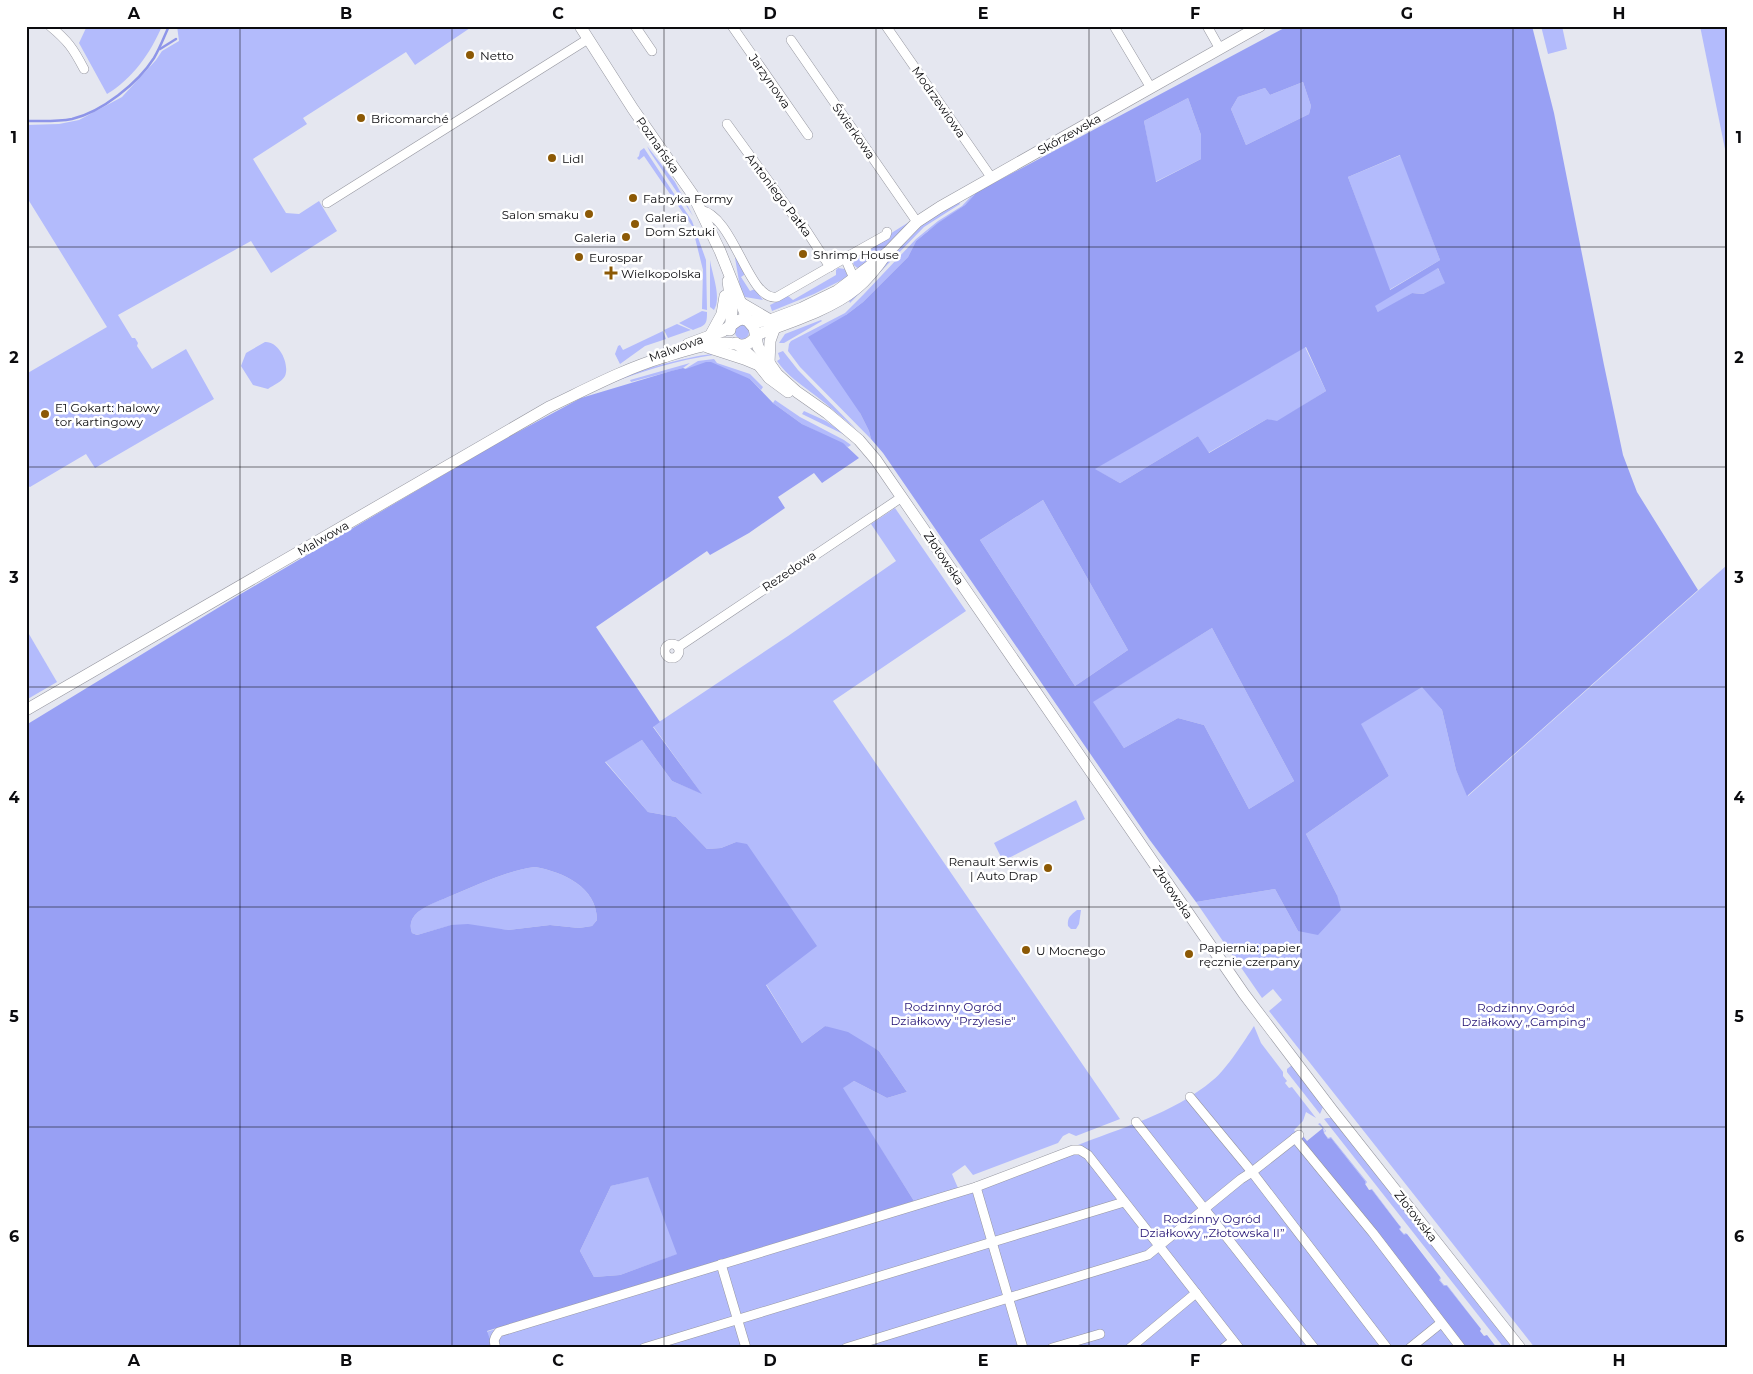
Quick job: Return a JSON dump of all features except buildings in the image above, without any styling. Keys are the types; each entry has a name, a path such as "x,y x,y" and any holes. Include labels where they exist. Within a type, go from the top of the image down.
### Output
{"street":[{"path":"50,26 73,47 84,69"},
{"name":"Poznańska","path":"580,26 633,109 693,195 720,251 726,271 744,311 754,328 755,336"},
{"path":"635,26 652,51"},
{"name":"Jarzynowa","path":"732,26 808,135"},
{"name":"Modrzewiowa","path":"886,26 991,177"},
{"path":"1114,26 1151,88"},
{"path":"1207,26 1220,49"},
{"name":"Skórzewska","path":"755,336 773,324 856,283 917,222 940,207 1260,26"},
{"path":"327,204 588,38"},
{"name":"Świerkowa","path":"791,40 917,222"},
{"name":"Antoniego Patka","path":"727,124 796,219 802,224 830,267"},
{"path":"700,210 712,215 725,229 744,265 763,293 768,297 777,297 887,232"},
{"path":"845,258 856,283"},
{"path":"726,271 732,311 730,336 736,344"},
{"path":"707,341 717,326 724,308 726,271"},
{"path":"744,311 773,324 764,365"},
{"name":"Skórzewska","path":"744,311 757,322 773,324"},
{"name":"Malwowa","path":"26,710 549,407 623,372 646,358 707,341 731,326 744,311"},
{"name":"Malwowa","path":"707,341 746,344 755,336"},
{"name":"Złotowska","path":"755,336 764,365 774,382 842,426 869,451 1244,994 1332,1110 1520,1348"},
{"name":"Malwowa","path":"707,341 744,359 764,365"},
{"name":"Złotowska","path":"736,344 764,365"},
{"name":"Rezedowa","path":"678,647 902,497"},
{"path":"1190,1097 1252,1172 1387,1348"},
{"path":"1136,1122 1314,1348"},
{"path":"846,1348 1148,1255 1241,1179 1297,1137 1461,1348"},
{"path":"496,1348 494,1337 499,1332 976,1187 1073,1150 1080,1150 1088,1155 1236,1344 1224,1348"},
{"path":"976,1187 1023,1348"},
{"path":"644,1348 1124,1202"},
{"path":"721,1264 746,1348"},
{"path":"1130,1348 1196,1294"},
{"path":"1410,1348 1441,1323"},
{"path":"1052,1348 1100,1334"}],"green space":[{"path":"87,26 162,26 146,56 133,73 107,94 79,43"},
{"path":"177,26 473,26 415,65 406,52 303,118 307,124 253,159 286,213 299,214 319,201 337,231 271,273 251,241 118,315 132,338 135,338 138,343 137,346 152,369 186,349 214,399 95,468 86,454 30,487 26,485 26,374 107,327 26,196 26,125 59,124 79,120 122,97 162,51 179,41"},
{"path":"1541,26 1562,26 1567,49 1548,54"},
{"path":"1700,26 1727,26 1727,148 1725,149"},
{"path":"1303,82 1311,106 1309,114 1246,145 1231,109 1238,97 1265,88 1270,95"},
{"path":"1188,98 1201,135 1201,159 1155,182 1144,121"},
{"path":"647,146 675,182 693,216 650,152"},
{"path":"644,148 692,221 706,260 707,310 702,309 703,270 692,226 644,156 639,160 637,158 640,151"},
{"path":"1401,155 1440,260 1389,290 1348,177"},
{"path":"976,191 965,205 916,241 908,257 863,302 846,315 860,413 871,439 800,367 788,351 789,344 791,341 845,313 916,239 938,221 962,206"},
{"path":"959,202 960,204 924,227 850,303 849,301 922,225"},
{"path":"909,222 881,253 860,269 855,266 853,257"},
{"path":"735,258 744,271 744,275 741,277 750,291 755,289 763,300 745,297 740,287"},
{"path":"710,260 717,293 714,310 710,307"},
{"path":"1437,267 1446,283 1423,294 1412,293 1379,313 1374,306"},
{"path":"838,268 845,269 848,277 814,294 772,311 770,305 788,296 793,300 836,275"},
{"path":"702,311 707,312 707,316 705,324 701,327 693,330 679,323"},
{"path":"821,320 784,343 779,343 785,334"},
{"path":"677,324 691,330 668,338 664,330"},
{"path":"739,325 745,325 749,332 745,339 739,339 735,335 735,329"},
{"path":"663,331 666,339 645,346 620,364 615,354 618,346 620,345 623,350"},
{"path":"265,342 275,345 279,349 286,365 284,378 268,389 253,385 241,366 246,353"},
{"path":"1305,347 1326,391 1277,422 1267,419 1208,453 1198,436 1120,483 1094,469"},
{"path":"783,351 798,370 856,429 785,371 777,361 780,359 778,353"},
{"path":"712,354 660,366 609,384 631,374 659,365"},
{"path":"714,359 717,363 750,374 763,387 761,390 750,379 685,369 698,361"},
{"path":"690,363 683,368 631,382 630,380"},
{"path":"775,400 800,417 851,445 848,447 802,424 773,403"},
{"path":"804,411 826,421 847,436 802,414"},
{"path":"1043,500 1128,650 1075,686 980,540"},
{"path":"895,508 966,611 833,701 1120,1119 1076,1136 1069,1133 1063,1136 1058,1143 973,1175 965,1165 952,1174 958,1188 1002,1175 1146,1119 1181,1102 1213,1080 1224,1069 1254,1026 1261,1043 1283,1072 1283,1076 1287,1081 1285,1083 1289,1088 1292,1087 1316,1118 1306,1112 1303,1121 1294,1130 1466,1348 493,1348 486,1332 914,1201 842,1088 854,1081 887,1098 907,1092 879,1051 825,1026 802,1043 766,984 736,842 721,848 707,849 676,817 648,812 605,761 642,740 672,781 701,793 653,726 896,561 871,524"},
{"name":"Rodzinny Ogród Działkowy „Camping”","path":"1727,565 1727,1348 1535,1348 1269,1011 1282,1000 1273,989 1262,998 1196,902 1275,889 1298,931 1337,895 1306,834 1389,776 1360,724 1422,686 1442,710 1456,770 1468,796"},
{"path":"1212,628 1294,781 1249,809 1204,725 1178,718 1124,748 1092,702"},
{"path":"26,629 57,682 26,700"},
{"path":"1076,800 1085,819 1003,861 994,843"},
{"path":"535,867 567,877 585,890 595,908 597,920 592,926 579,928 550,925 508,930 452,925 417,935 412,933 412,919 418,912 435,902 493,878"},
{"path":"1077,910 1081,910 1079,924 1076,929 1071,929 1068,926 1068,920"},
{"path":"1292,1065 1323,1107 1320,1114 1287,1072 1287,1069"},
{"path":"1332,1118 1515,1348 1504,1348 1324,1119"},
{"path":"1324,1133 1328,1138 1331,1137 1367,1182 1365,1184 1365,1181 1331,1138 1328,1139"},
{"path":"648,1176 678,1254 620,1275 594,1277 580,1251 611,1186"},
{"path":"1372,1189 1401,1227 1372,1190 1369,1190"},
{"path":"1401,1227 1400,1230 1404,1234 1406,1233 1441,1278 1440,1280 1444,1285 1447,1285 1481,1329 1447,1286 1444,1286 1399,1229"}],"shaded area":[{"path":"1288,26 1532,26 1554,113 1623,455 1637,492 1698,590 1467,796 1456,770 1442,710 1422,687 1361,724 1389,776 1306,834 1337,895 1341,910 1318,935 1298,931 1275,889 1196,902 1149,839 883,453 871,439 860,413 808,337 846,315 863,302 908,257 916,241 965,205 977,192","holes":["1303,82 1311,106 1309,114 1246,145 1231,109 1238,97 1265,88 1270,95","1188,98 1201,135 1201,159 1156,182 1144,121","1400,155 1440,260 1390,290 1348,177","1438,268 1445,283 1423,294 1412,293 1378,312 1375,306","1306,347 1326,391 1277,421 1267,419 1209,453 1198,436 1120,483 1095,469","1043,500 1128,650 1075,686 980,540","1212,628 1294,781 1249,809 1204,725 1178,718 1124,748 1093,702"]},
{"path":"711,362 750,379 773,403 802,424 843,443 859,458 822,483 814,473 778,497 785,508 749,533 710,555 707,551 596,627 660,722 653,727 702,794 672,781 642,740 605,762 648,812 676,817 707,849 721,848 736,842 747,844 817,946 766,985 802,1043 825,1026 848,1032 879,1051 907,1092 887,1098 854,1081 843,1088 914,1201 487,1331 493,1348 26,1348 26,725 239,595 501,441 581,398 671,371","holes":["535,867 567,877 585,890 595,908 597,920 592,926 579,928 550,925 508,930 468,924 451,925 417,935 412,933 412,919 418,912 435,902 493,878","648,1177 677,1254 620,1275 594,1277 580,1251 611,1186"]},
{"path":"1323,1128 1328,1139 1331,1138 1365,1181 1369,1190 1372,1190 1401,1227 1399,1229 1404,1235 1407,1234 1440,1277 1439,1280 1444,1286 1447,1286 1481,1329 1480,1331 1484,1336 1487,1335 1497,1348 1466,1348 1301,1138 1303,1136 1307,1141"}],"waterway":[{"path":"26,121 72,119 107,103 129,86 147,68 169,26"},
{"path":"160,49 176,39"}],"place":[{"name":"Netto","path":"470,55"},
{"name":"Bricomarché","path":"361,118"},
{"name":"Lidl","path":"552,158"},
{"name":"Fabryka Formy","path":"633,198"},
{"name":"Salon smaku","path":"589,214"},
{"name":"Galeria Dom Sztuki","path":"635,224"},
{"name":"Galeria","path":"626,237"},
{"name":"Shrimp House","path":"803,254"},
{"name":"Eurospar","path":"579,257"},
{"name":"Wielkopolska","path":"611,273"},
{"name":"E1 Gokart: halowy tor kartingowy","path":"45,414"},
{"name":"Renault Serwis | Auto Drap","path":"1048,868"},
{"name":"U Mocnego","path":"1026,950"},
{"name":"Papiernia: papier ręcznie czerpany","path":"1189,954"}],"park label":[{"name":"Rodzinny Ogród Działkowy \"Przylesie\"","path":"953,1013"},
{"name":"Rodzinny Ogród Działkowy „Złotowska II”","path":"1212,1225"}]}
